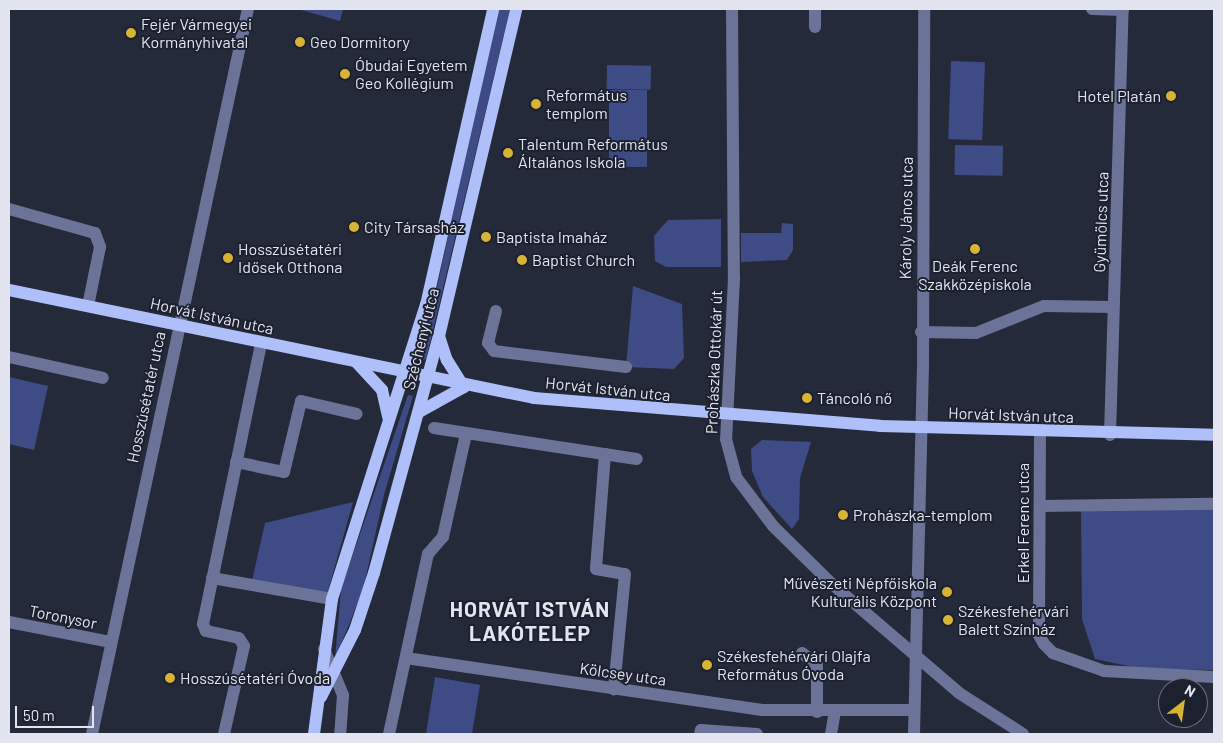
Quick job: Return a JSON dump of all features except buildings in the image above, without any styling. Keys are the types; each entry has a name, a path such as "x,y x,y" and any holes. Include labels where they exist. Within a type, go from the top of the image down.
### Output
{"main road":[{"name":"Széchenyi utca","path":"314,734 332,599 388,420 405,374 442,248 493,9"},
{"name":"Széchenyi utca","path":"318,703 336,672 364,607 439,336 516,9"},
{"name":"Horvát István utca","path":"9,290 464,387 614,407 919,428 1110,435 1214,435"},
{"path":"419,412 464,387 447,360 439,336"},
{"path":"357,363 382,390 388,420"}],"street":[{"name":"Hosszúsétatér utca","path":"92,734 178,326 248,9"},
{"name":"Prohászka Ottokár út","path":"732,9 734,278 726,416 728,455 746,494 797,551 999,729 1023,734"},
{"path":"815,9 815,27"},
{"name":"Károly János utca","path":"914,734 924,9"},
{"name":"Gyümölcs utca","path":"1092,9 1123,9 1117,244 1112,307 1110,435"},
{"path":"9,209 95,232 100,247 88,306"},
{"path":"921,332 976,333 1044,306 1112,307"},
{"path":"496,311 488,343 494,351 626,367"},
{"path":"224,734 244,646 239,638 206,631 203,624 261,344"},
{"path":"9,357 103,378"},
{"path":"236,462 284,472 301,401 357,414"},
{"path":"434,428 637,459"},
{"name":"Erkel Ferenc utca","path":"1040,433 1039,635 1053,653 1104,671 1214,677"},
{"path":"389,734 428,554 443,537 466,434"},
{"path":"605,454 596,569 625,574 614,689"},
{"path":"1040,506 1214,504"},
{"path":"212,578 332,599"},
{"name":"Toronysor","path":"9,622 112,642"},
{"path":"324,649 336,672 343,695 340,734"},
{"path":"802,653 817,665 817,712"},
{"name":"Kölcsey utca","path":"406,658 762,710 817,712 914,710"},
{"path":"831,734 835,712"},
{"path":"700,734 700,730 757,734"}],"shaded area":[{"path":"298,9 343,9 340,21"},
{"path":"498,9 510,9 426,359 421,360"},
{"path":"951,61 985,62 982,140 948,139"},
{"path":"607,65 651,66 651,90 607,89"},
{"path":"609,90 647,90 647,167 609,167"},
{"path":"955,145 1003,146 1002,176 954,175"},
{"path":"721,219 721,267 666,267 655,261 654,236 668,220"},
{"path":"782,223 793,224 793,250 787,260 741,262 741,233 781,233"},
{"path":"633,286 682,304 684,358 674,369 626,367"},
{"path":"9,377 48,386 34,450 9,444"},
{"path":"408,395 413,396 384,495 363,590 335,659 341,589"},
{"path":"762,440 811,442 800,478 799,519 792,529 763,497 752,471 751,449"},
{"path":"353,502 326,598 251,585 265,523"},
{"path":"1214,508 1214,670 1142,669 1095,659 1082,619 1081,511"},
{"path":"435,677 480,685 472,734 426,734"}],"place":[{"name":"Fejér Vármegyei Kormányhivatal","path":"131,33"},
{"name":"Geo Dormitory","path":"300,42"},
{"name":"Óbudai Egyetem Geo Kollégium","path":"345,74"},
{"name":"Hotel Platán","path":"1171,96"},
{"name":"Református templom","path":"536,104"},
{"name":"Talentum Református Általános Iskola","path":"508,153"},
{"name":"City Társasház","path":"354,227"},
{"name":"Baptista Imaház","path":"486,237"},
{"name":"Deák Ferenc Szakközépiskola","path":"975,249"},
{"name":"Hosszúsétatéri Idősek Otthona","path":"228,258"},
{"name":"Baptist Church","path":"522,260"},
{"name":"Táncoló nő","path":"807,398"},
{"name":"Prohászka-templom","path":"843,515"},
{"name":"Művészeti Népfőiskola Kulturális Központ","path":"947,592"},
{"name":"Székesfehérvári Balett Színház","path":"948,620"},
{"name":"Székesfehérvári Olajfa Református Óvoda","path":"707,665"},
{"name":"Hosszúsétatéri Óvoda","path":"170,678"}],"district":[{"name":"HORVÁT ISTVÁN LAKÓTELEP","path":"530,621"}]}
